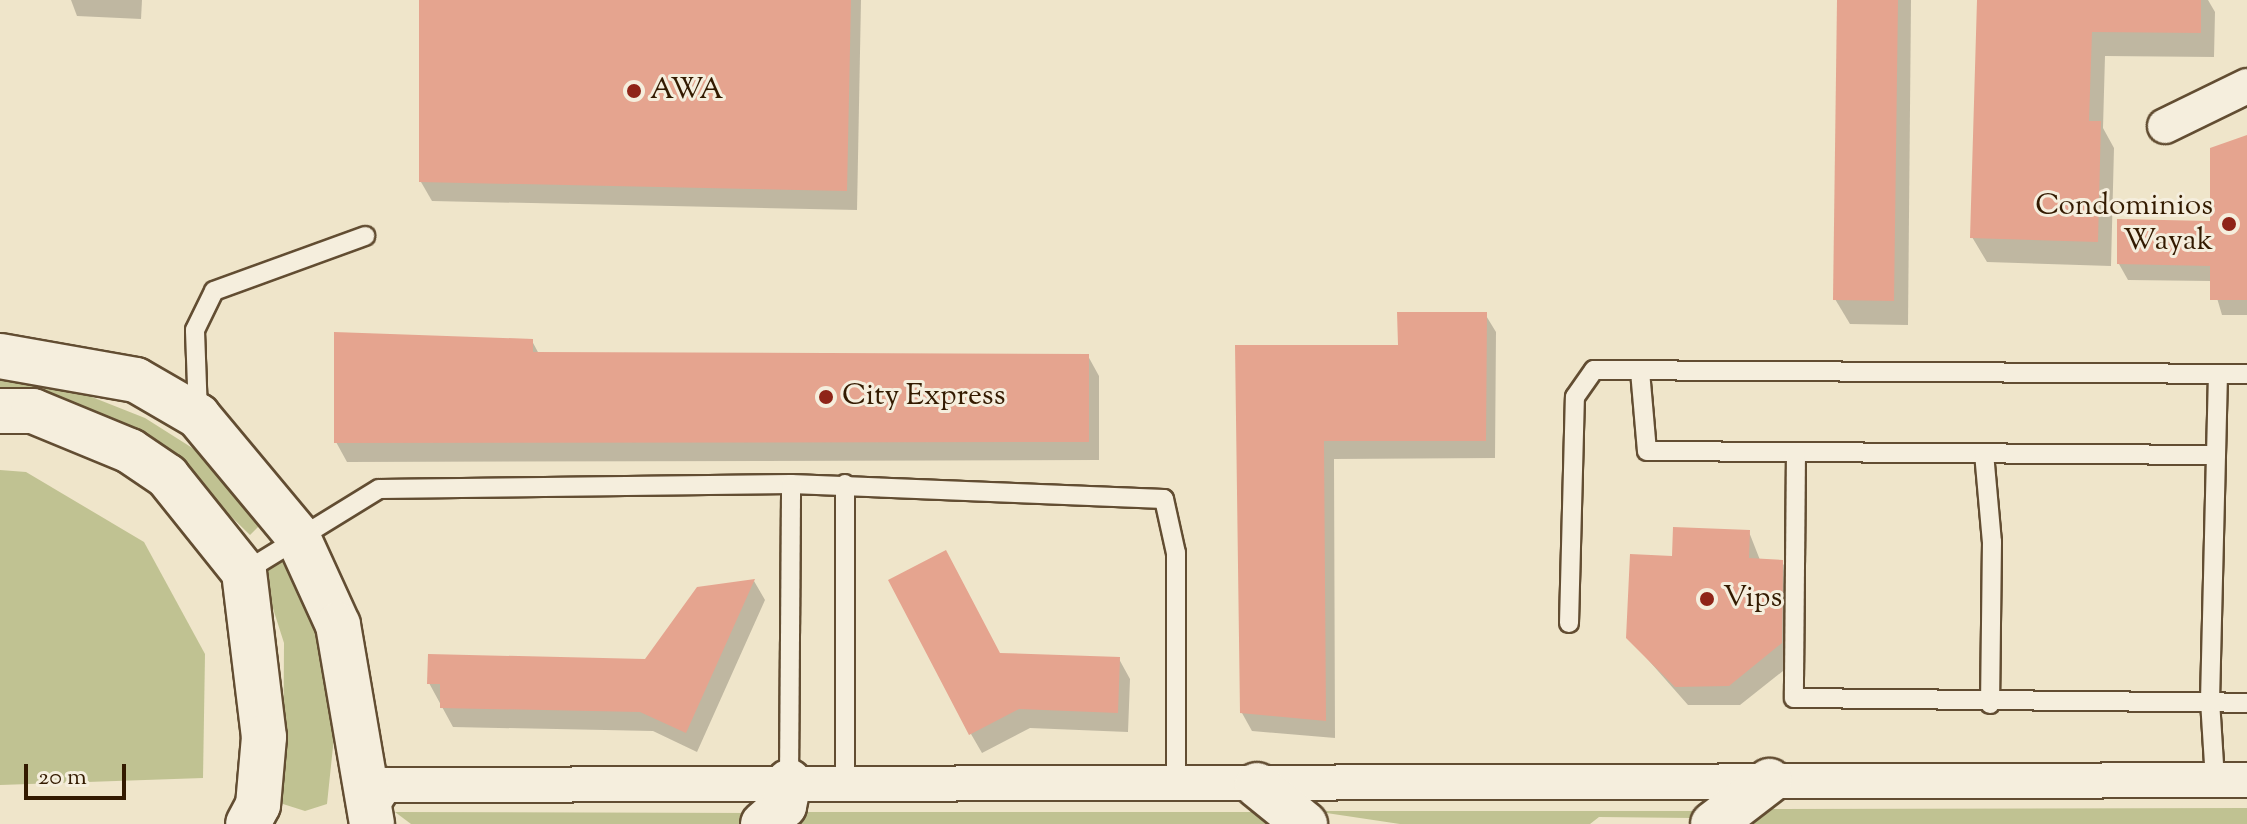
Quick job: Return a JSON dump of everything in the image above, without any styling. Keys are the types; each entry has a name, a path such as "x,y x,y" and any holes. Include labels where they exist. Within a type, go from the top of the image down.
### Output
{"main road":[{"path":"0,356 136,380 198,416 297,535 338,625 371,815"},
{"path":"0,411 33,411 130,451 167,476 244,572 264,737 258,805 248,824"},
{"path":"1713,824 1769,781"},
{"path":"763,824 784,806 789,782"},
{"path":"1257,785 1305,824"}],"street":[{"path":"2165,126 2247,86"},
{"path":"371,815 385,785 2231,780"}],"lane":[{"path":"198,416 195,330 214,291 365,236"},
{"path":"1569,623 1575,397 1594,370 2247,374"},
{"path":"1640,371 1647,451 2216,455"},
{"path":"2218,374 2210,701 2231,780"},
{"path":"1796,452 1794,698 1990,704 2247,703"},
{"path":"1984,453 1992,542 1990,704"},
{"path":"789,782 791,484"},
{"path":"244,572 297,535 379,489 845,484 1164,499 1176,553 1176,783"},
{"path":"845,484 845,783"}],"green space":[{"path":"0,371 59,384 145,418 205,456 263,522 250,535 160,447 98,412 0,390"},
{"path":"0,470 26,472 144,542 205,654 203,778 0,785"},
{"path":"276,560 295,561 314,602 336,718 327,804 305,811 283,804 284,643 262,574"},
{"path":"2247,808 2247,824 1739,824 1759,809"},
{"path":"1313,811 1709,811 1692,818 1599,817 1590,824 1400,824"},
{"path":"395,812 752,813 739,824 411,824"},
{"path":"799,812 1262,812 1279,824 785,824"}],"building":[{"name":"AWA","path":"419,0 851,0 847,191 419,182"},
{"path":"1837,0 1898,0 1894,301 1833,300"},
{"path":"1977,0 2201,0 2201,33 2092,32 2089,121 2101,121 2098,242 1970,238"},
{"path":"2247,135 2247,300 2210,300 2210,266 2117,264 2117,219 2210,221 2210,148"},
{"path":"1397,312 1487,312 1486,441 1324,441 1326,721 1240,713 1235,345 1398,345"},
{"name":"City Express","path":"334,332 533,339 533,352 1089,354 1089,442 334,443"},
{"name":"Vips","path":"1673,527 1750,530 1749,558 1783,560 1782,643 1729,686 1675,687 1626,638 1630,554 1672,556"},
{"path":"946,550 1000,653 1120,657 1118,713 1019,709 969,735 888,580"},
{"path":"755,579 686,733 640,712 440,708 440,684 427,684 428,654 645,659 697,587"}],"place":[{"name":"AWA","path":"634,91"},
{"name":"Condominios Wayak","path":"2229,224"},
{"name":"City Express","path":"826,397"},
{"name":"Vips","path":"1707,599"}]}
